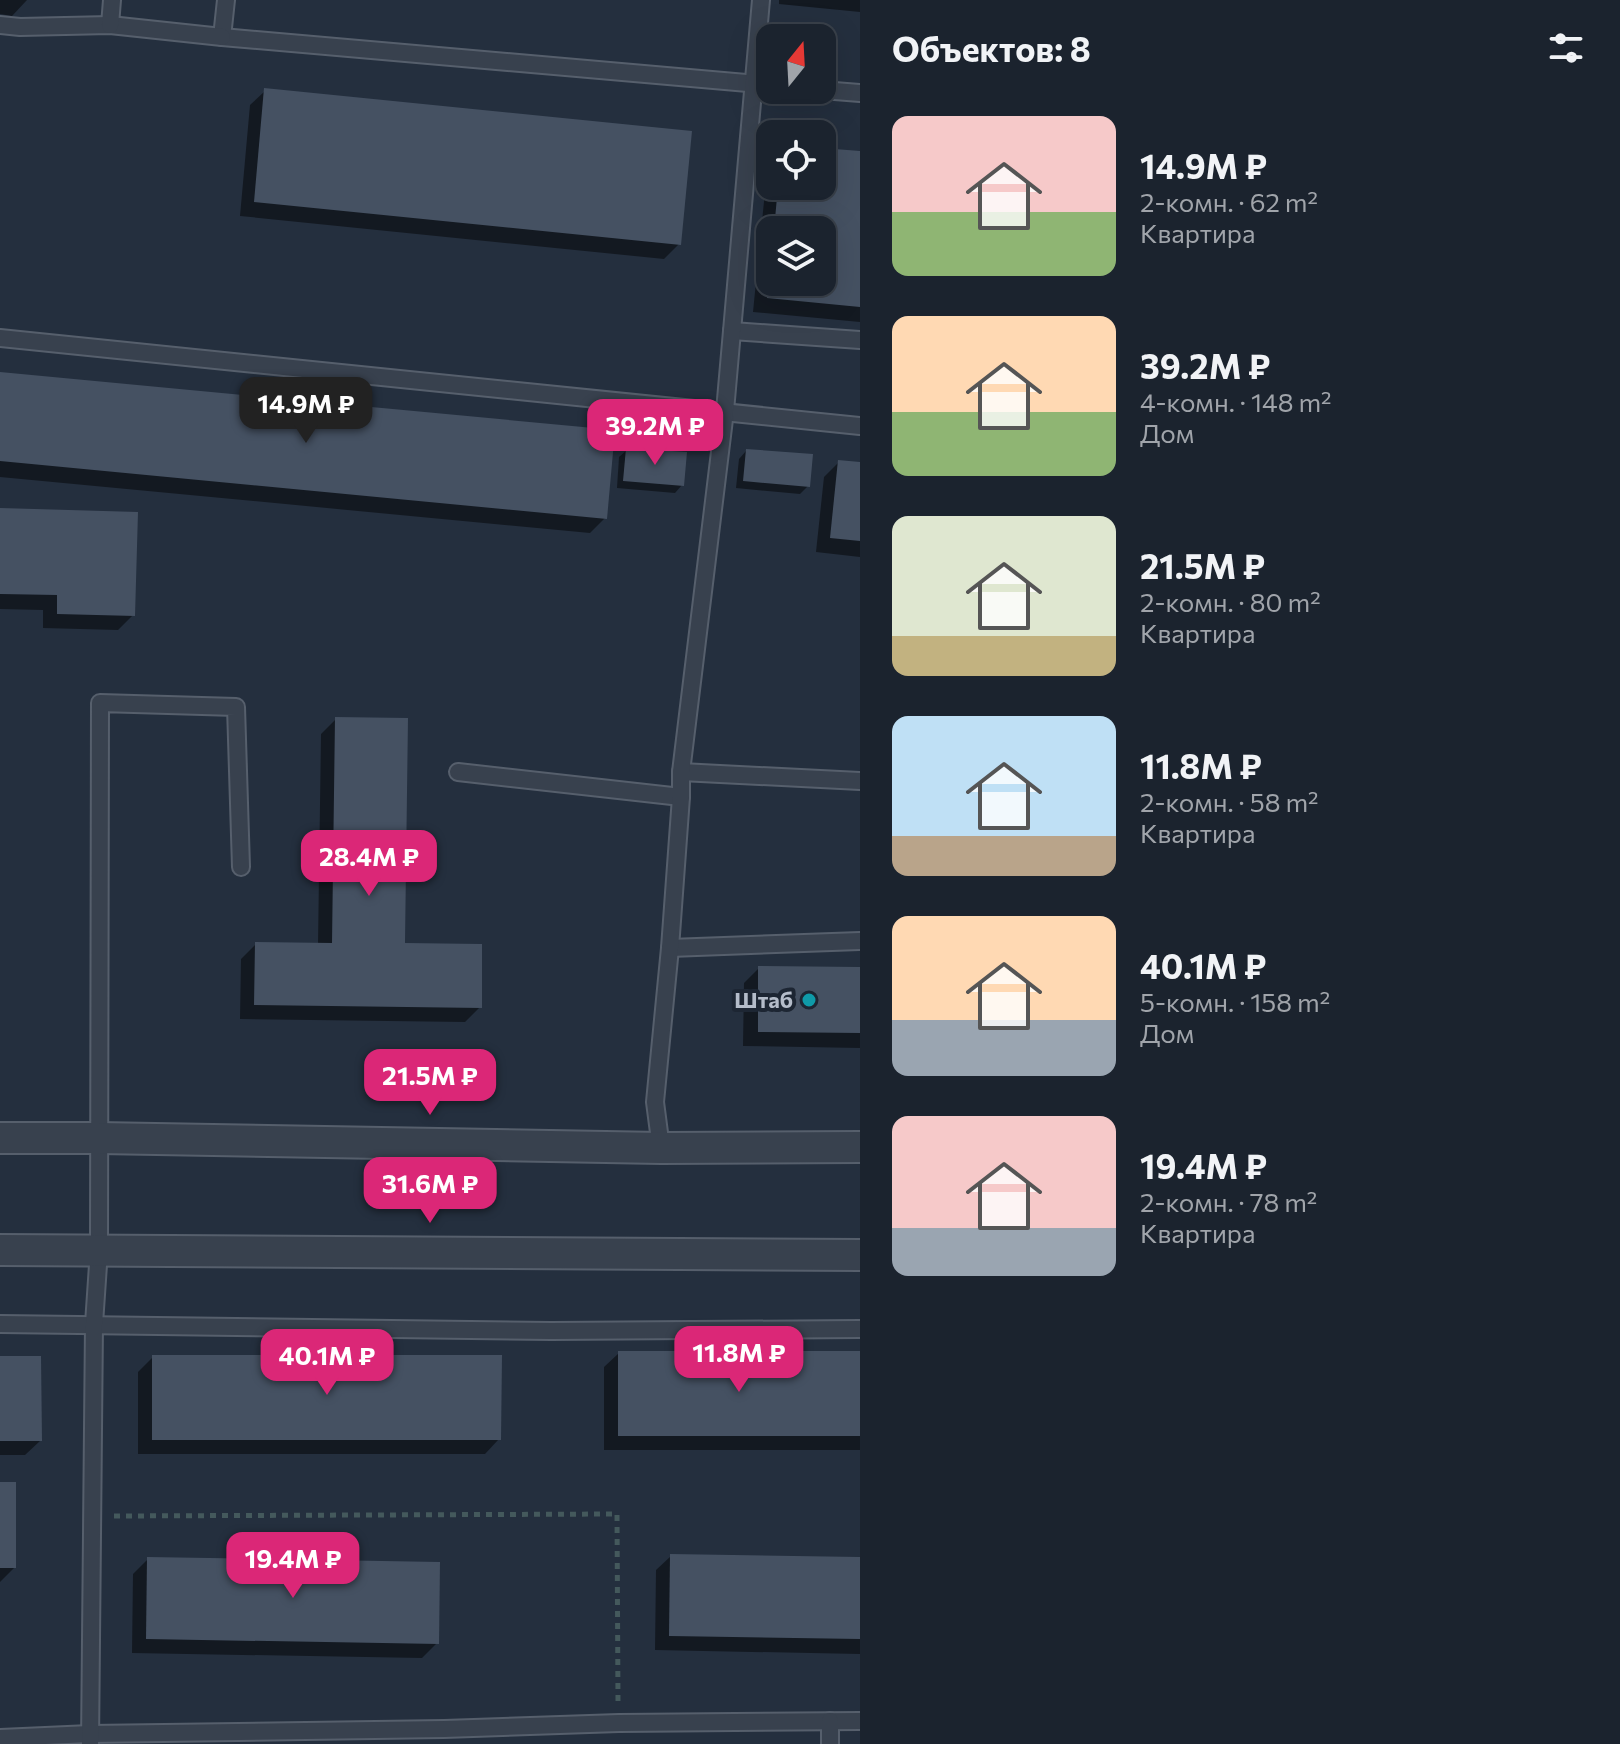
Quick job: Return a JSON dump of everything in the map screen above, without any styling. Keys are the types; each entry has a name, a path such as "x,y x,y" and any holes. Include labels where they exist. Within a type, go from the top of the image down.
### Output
{"street":[{"path":"0,1138 661,1148 860,1147"},
{"path":"0,1250 860,1255"}],"lane":[{"path":"110,25 112,0"},
{"path":"222,37 226,0"},
{"path":"761,0 761,24"},
{"path":"0,25 110,25 756,83"},
{"path":"836,91 860,93"},
{"path":"661,1148 655,1102 670,948 681,772 760,104"},
{"path":"732,331 860,340"},
{"path":"0,338 860,426"},
{"path":"90,1739 94,1324 99,1250 100,703 236,707 241,867"},
{"path":"458,772 681,797"},
{"path":"681,772 860,781"},
{"path":"670,948 860,941"},
{"path":"0,1324 551,1331 860,1329"},
{"path":"830,1721 830,1744"},
{"path":"0,1738 444,1736 619,1723 860,1721"}],"path":[{"path":"93,1516 617,1514 619,1723"}],"building":[{"path":"264,88 692,131 681,245 254,202"},
{"path":"836,149 860,151 860,307 767,298 836,296 836,216 775,216 777,200 836,200"},
{"path":"0,372 615,430 607,519 0,461"},
{"path":"626,448 687,452 684,486 623,481"},
{"path":"746,449 813,454 810,487 743,481"},
{"path":"838,460 860,462 860,541 830,538"},
{"path":"0,508 138,512 135,616 57,614 57,595 0,594"},
{"path":"335,717 408,718 405,943 482,944 482,1008 254,1005 255,942 332,943"},
{"name":"Штаб","path":"758,966 860,967 860,1033 758,1032"},
{"path":"618,1351 860,1351 860,1436 618,1436"},
{"path":"152,1355 502,1355 501,1440 152,1440"},
{"path":"0,1356 41,1356 42,1441 0,1441"},
{"path":"0,1482 16,1482 16,1568 0,1568"},
{"path":"670,1554 860,1557 860,1639 669,1636"},
{"path":"147,1557 440,1562 439,1644 146,1639"}],"place":[{"name":"Штаб","path":"809,1000"}]}
